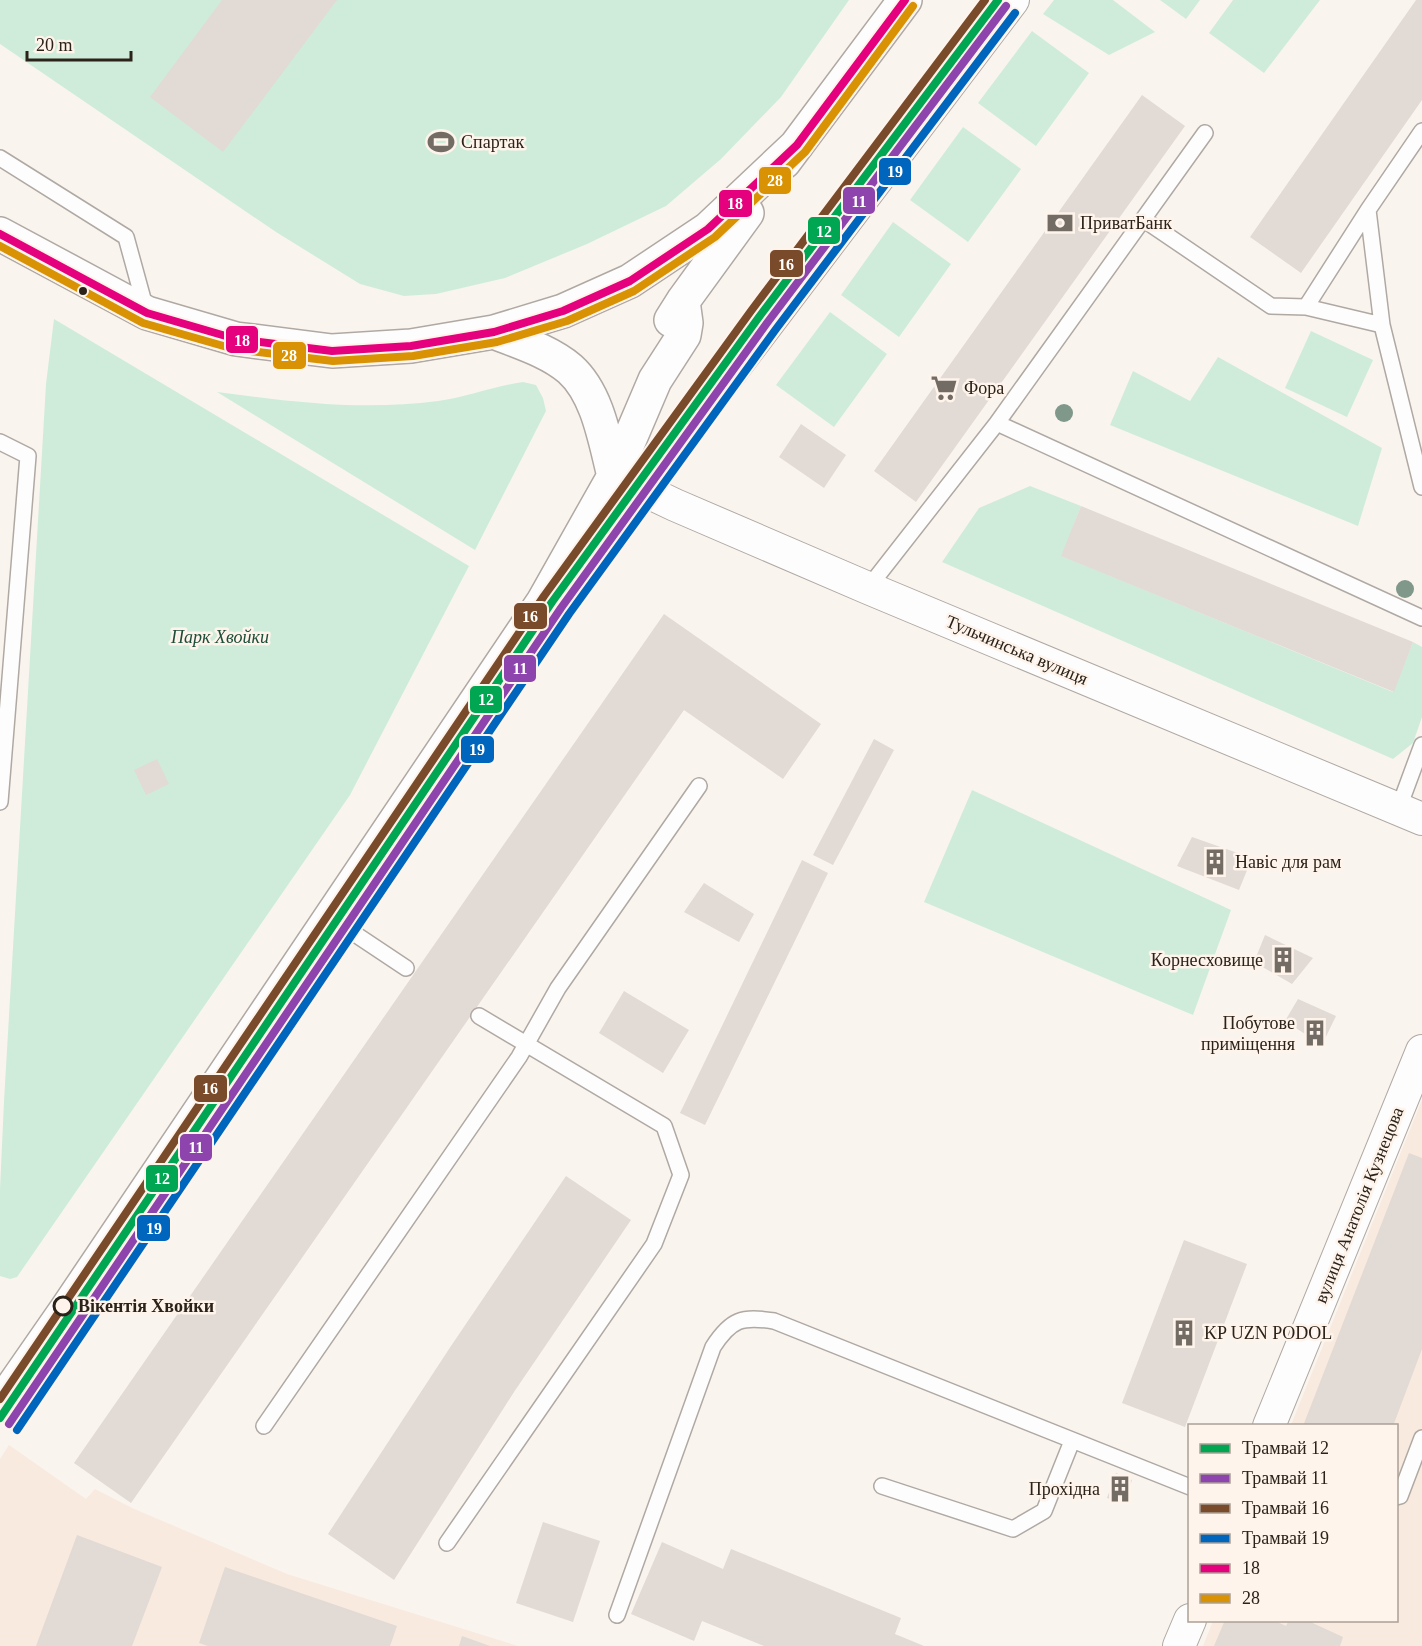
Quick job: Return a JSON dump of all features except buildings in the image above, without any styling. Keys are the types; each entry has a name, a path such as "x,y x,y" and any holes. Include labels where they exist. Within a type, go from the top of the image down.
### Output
{"main road":[{"path":"5,1387 331,918 543,602 628,482 654,380 684,335 686,322 682,301 904,0"},
{"path":"0,234 147,313 236,339 332,351 411,346 494,332 563,311 630,281 708,229 797,145"},
{"path":"494,332 538,350 570,369 592,401 628,482"}],"street":[{"path":"628,482 1013,0"},
{"name":"Тульчинська вулиця","path":"628,482 868,588 1410,814"},
{"name":"вулиця Анатолія Кузнецова","path":"1269,1424 1422,1051"},
{"path":"1179,1646 1189,1622"}],"lane":[{"path":"1306,307 1422,131"},
{"path":"868,588 997,423 1205,133"},
{"path":"0,158 126,237 147,313"},
{"path":"1368,210 1382,325 1422,487"},
{"path":"1143,219 1271,306 1306,307 1382,325"},
{"path":"997,423 1422,618"},
{"path":"0,442 28,456 0,802"},
{"path":"1410,814 1422,745"},
{"path":"264,1426 317,1346 513,1067 558,988 699,786"},
{"path":"331,918 406,968"},
{"path":"447,1543 654,1244 681,1175 664,1126 479,1016"},
{"path":"617,1616 713,1347 724,1330 740,1321 755,1318 774,1321 1188,1486"},
{"path":"1398,1496 1422,1438"},
{"path":"882,1486 1013,1529 1044,1511 1072,1441"}],"shaded area":[{"path":"1422,1100 1422,1646 1203,1646 1213,1622 1398,1622 1398,1424 1291,1424"},
{"path":"9,1445 86,1499 95,1489 132,1508 287,1574 518,1646 0,1646 0,1459"}],"green space":[{"name":"Спартак","path":"0,0 849,0 781,97 721,159 666,206 587,244 505,278 436,294 404,296 360,284 276,232 0,44"},
{"path":"1054,0 1113,0 1155,32 1109,55 1043,14"},
{"path":"1160,0 1200,0 1186,19"},
{"path":"1233,0 1320,0 1264,73 1209,33"},
{"path":"1032,31 1089,73 1036,146 978,103"},
{"path":"963,127 1021,169 968,242 910,200"},
{"path":"893,222 951,264 899,337 841,295"},
{"path":"830,312 887,354 834,427 776,385"},
{"name":"Парк Хвойки","path":"54,319 469,566 350,795 17,1277 10,1279 0,1276 0,1189 4,1101 46,384"},
{"path":"1311,331 1373,360 1347,417 1285,388"},
{"path":"1218,357 1382,448 1358,526 1110,425 1133,371 1190,401"},
{"path":"523,382 536,385 543,398 546,411 475,550 217,392 300,402 382,405 438,401"},
{"path":"1030,486 1081,506 1062,556 1393,692 1413,642 1422,647 1422,717 1413,743 1393,759 942,562 979,508"},
{"path":"972,790 1231,910 1193,1015 924,902"}],"tram line":[{"name":"16","path":"0,1399 544,596 751,311 985,0"},
{"name":"12","path":"0,1418 552,602 759,317 998,0"},
{"name":"11","path":"9,1424 561,608 767,323 1006,6"},
{"name":"19","path":"17,1430 569,614 776,329 1015,13"}],"transit line":[{"name":"18","path":"0,234 147,313 236,339 332,351 411,346 494,332 563,311 630,281 708,229 797,145 905,0"},
{"name":"28","path":"0,246 143,323 234,349 333,361 413,356 497,342 567,321 634,291 715,237 805,152 913,6"}],"place":[{"name":"Спартак","path":"441,142"},
{"name":"ПриватБанк","path":"1060,223"},
{"name":"Фора","path":"944,388"},
{"name":"Навіс для рам","path":"1215,862"},
{"name":"Корнесховище","path":"1283,960"},
{"name":"Побутове приміщення","path":"1315,1033"},
{"name":"Вікентія Хвойки","path":"63,1306"},
{"name":"KP UZN PODOL","path":"1184,1333"},
{"name":"Прохідна","path":"1120,1489"}]}
